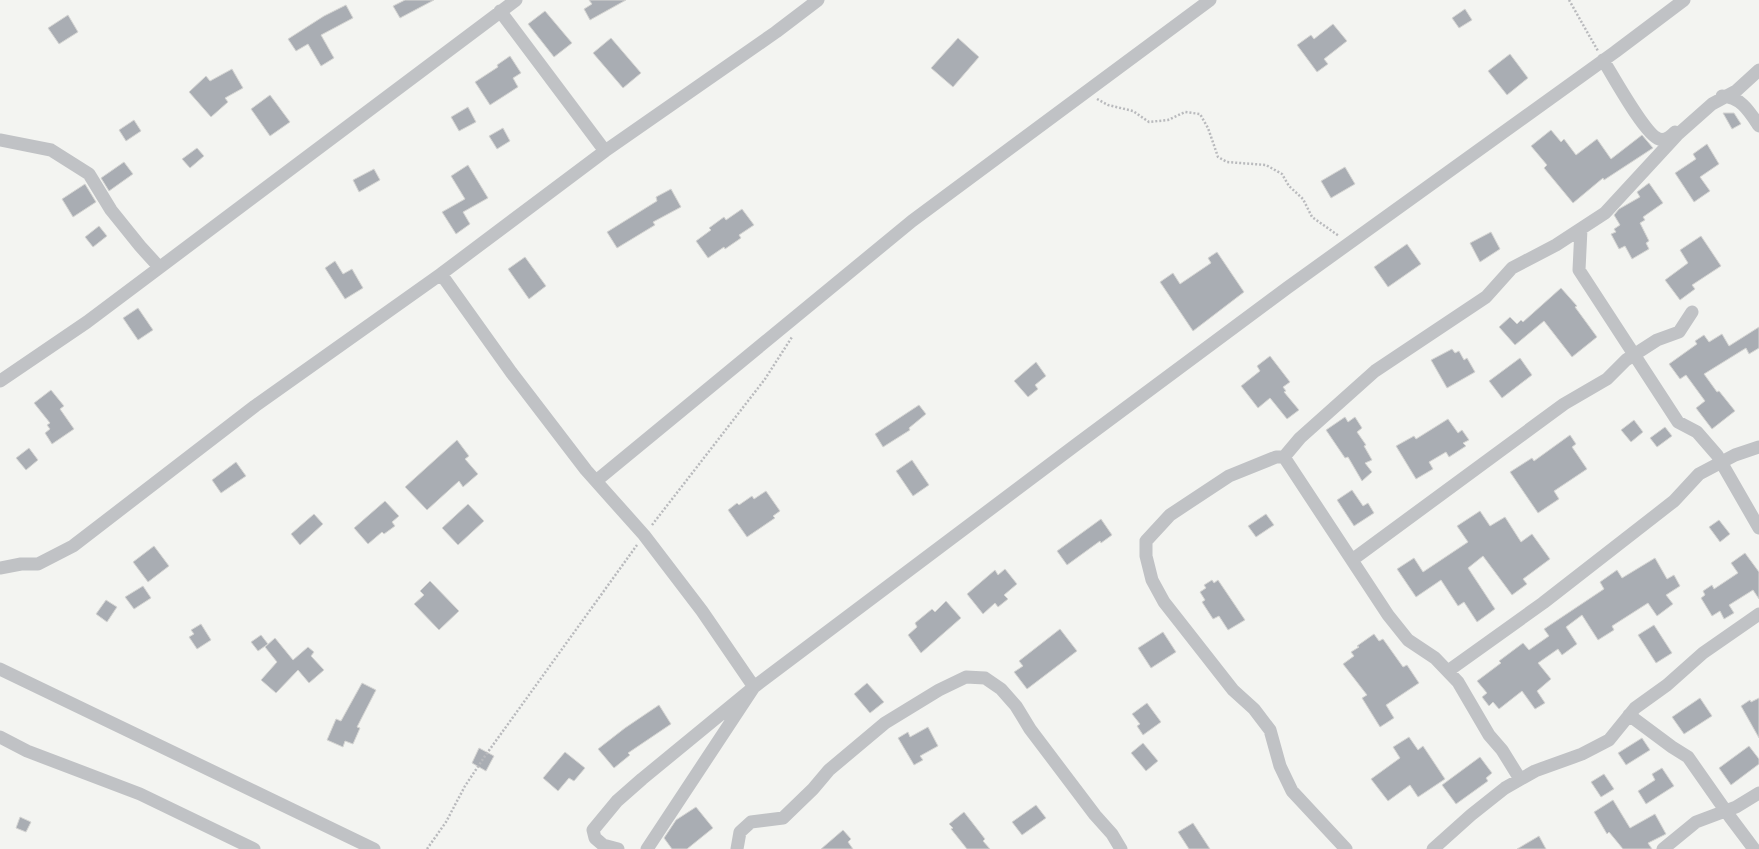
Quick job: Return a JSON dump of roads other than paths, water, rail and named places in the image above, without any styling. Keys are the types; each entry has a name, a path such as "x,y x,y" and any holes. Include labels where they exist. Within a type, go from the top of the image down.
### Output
{"street":[{"path":"0,381 87,322 516,0"},
{"path":"0,568 21,564 38,564 73,546 255,406 441,274 605,151 776,32 818,0"},
{"path":"596,481 912,221 1210,0"},
{"path":"618,849 603,845 595,838 593,830 617,802 642,779 754,687 1083,439 1684,0"},
{"path":"500,11 605,151"},
{"path":"1603,60 1632,108 1653,136 1660,139 1668,138 1680,129 1713,99 1726,96 1731,96 1740,101 1759,126"},
{"path":"1346,849 1292,791 1280,766 1270,730 1254,709 1233,690 1164,602 1152,580 1146,556 1146,541 1170,515 1229,476 1276,457 1284,457 1300,438 1375,371 1486,297 1512,268 1556,246 1605,213 1677,135 1712,104 1736,91 1759,70"},
{"path":"0,140 51,150 89,174 110,210 159,267"},
{"path":"1581,229 1580,270 1678,422 1697,432 1717,455 1759,528"},
{"path":"441,274 511,372 596,481 644,535 702,612 754,687"},
{"path":"1352,560 1564,404 1607,379 1626,360 1657,340 1679,332 1692,312"},
{"path":"1448,671 1543,603 1674,501 1699,474 1735,455 1759,447"},
{"path":"1284,457 1388,615 1408,640 1435,658 1458,682 1489,735 1502,750 1520,779"},
{"path":"1433,849 1471,814 1504,788 1535,771 1582,754 1609,740 1635,708 1667,685 1703,653 1759,614"},
{"path":"0,669 374,849"},
{"path":"737,849 740,832 751,822 783,818 813,789 828,770 885,723 939,690 966,677 986,678 1001,689 1016,706 1030,729 1095,815 1112,834 1121,849"},
{"path":"647,849 754,687"},
{"path":"1629,715 1672,748 1688,757 1725,811 1754,849"},
{"path":"0,737 27,750 140,794 254,849"},
{"path":"1663,849 1696,822 1736,807 1759,793"}]}
